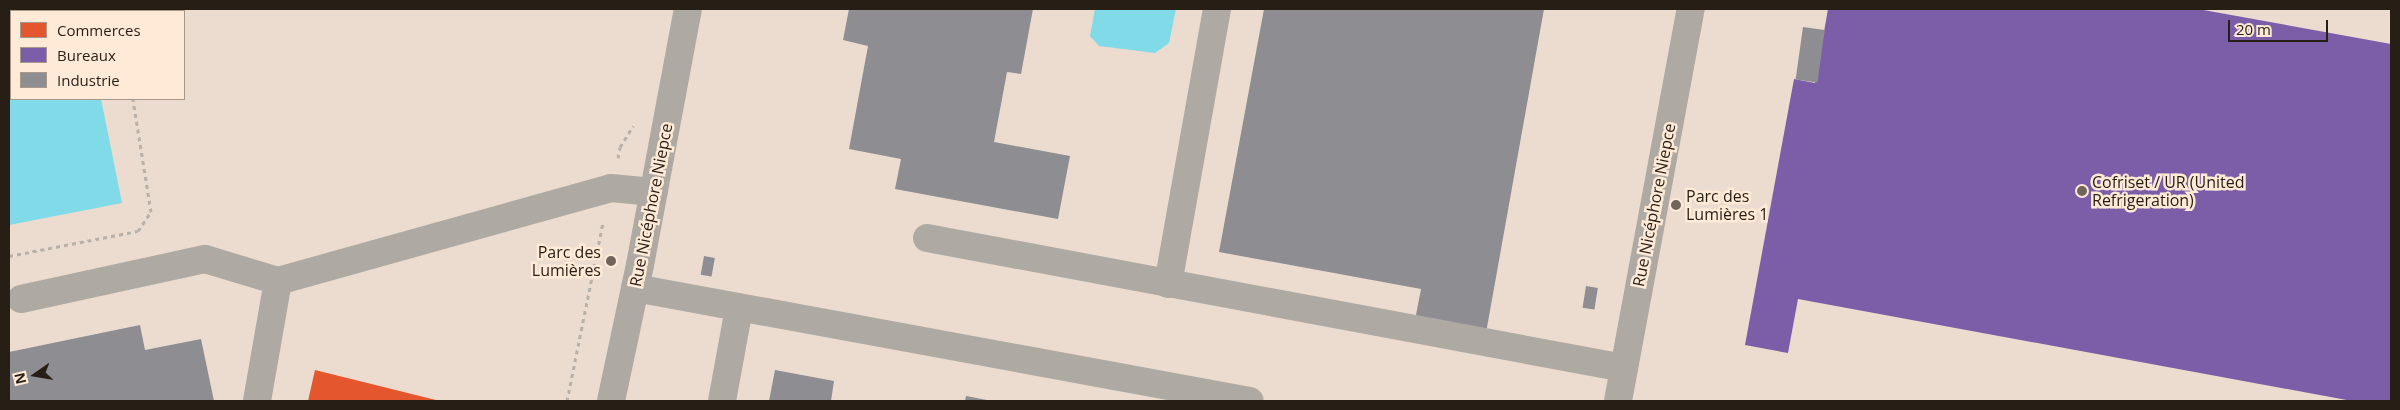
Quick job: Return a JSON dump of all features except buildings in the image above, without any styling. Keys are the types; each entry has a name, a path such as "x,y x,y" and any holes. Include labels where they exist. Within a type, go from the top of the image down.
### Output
{"street":[{"name":"Rue Nicéphore Niepce","path":"611,401 654,192 688,9"},
{"path":"1168,284 1217,9"},
{"name":"Rue Nicéphore Niepce","path":"1618,401 1690,9"},
{"path":"21,299 205,259 278,281 611,188 654,192"},
{"path":"927,238 1624,368"},
{"path":"257,401 278,281"},
{"path":"635,288 1250,401"},
{"path":"722,401 739,308"}],"path":[{"path":"9,256 138,231 151,212 133,100"}],"shaded area":[{"name":"Parc des Lumières","path":"9,9 2391,9 2391,401 9,401"}],"water":[{"path":"1095,9 1176,9 1169,43 1155,53 1099,46 1090,36"},
{"path":"9,99 101,100 122,203 9,225"}],"place":[{"name":"Cofriset / UR (United Refrigeration)","path":"2082,191"},
{"name":"Parc des Lumières 1","path":"1676,205"},
{"name":"Parc des Lumières","path":"611,261"}]}
